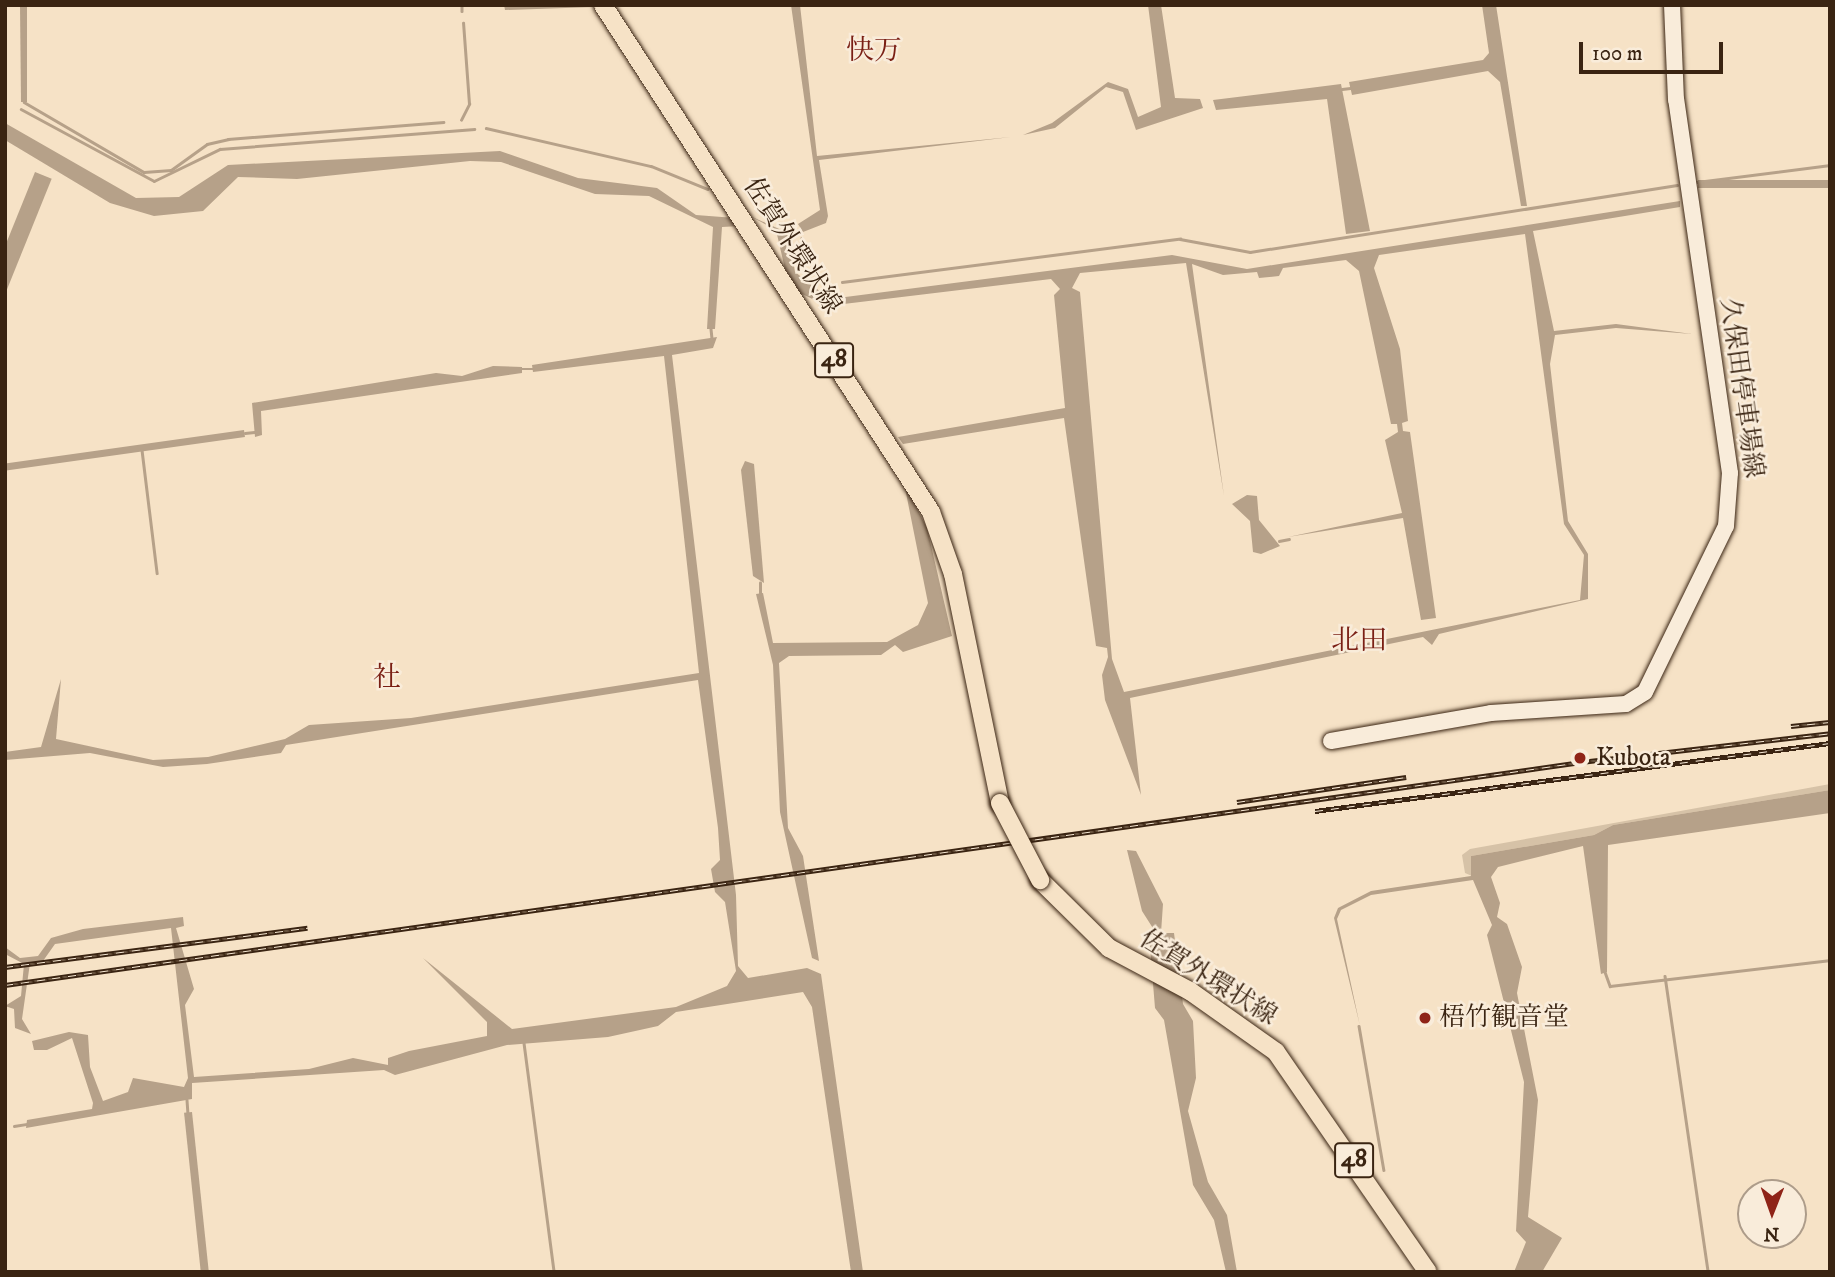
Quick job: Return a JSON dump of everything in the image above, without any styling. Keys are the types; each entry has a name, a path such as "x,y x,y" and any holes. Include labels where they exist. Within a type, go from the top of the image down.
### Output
{"main road":[{"name":"佐賀外環状線","path":"603,5 931,512 953,574 1000,803 1040,880 1077,922 1147,970 1190,991 1242,1024 1295,1074 1428,1272"},
{"name":"久保田停車場線","path":"1331,741 1491,713 1626,704 1645,692 1726,526 1730,473 1676,100 1672,5"}],"shaded area":[{"path":"20,5 27,5 27,102 21,102"},
{"path":"504,5 593,5 594,7 505,10"},
{"path":"791,5 800,5 817,156 1011,137 819,160 828,216 826,223 803,232 798,224 820,210"},
{"path":"1148,5 1161,5 1175,98 1200,99 1203,108 1136,130 1123,92 1106,87 1055,128 1023,135 1052,123 1108,82 1128,89 1138,117 1161,107"},
{"path":"1482,5 1496,5 1527,206 1521,206 1500,82 1488,71 1352,95 1349,82 1483,60 1489,53"},
{"path":"1341,84 1370,231 1346,234 1327,99 1216,110 1213,100"},
{"path":"5,123 136,198 179,197 228,165 500,151 578,178 657,188 696,215 735,218 740,226 722,227 715,329 707,329 713,227 649,196 595,194 501,162 470,161 297,179 238,177 203,211 154,216 110,203 5,140"},
{"path":"35,172 52,179 5,294 5,246"},
{"path":"1698,180 1830,180 1830,188 1698,188"},
{"path":"1680,201 1680,207 1533,231 1554,331 1616,324 1692,334 1616,328 1555,335 1550,364 1568,521 1588,554 1588,599 1439,634 1432,645 1423,637 1130,698 1141,795 1105,700 1102,675 1108,657 1107,648 1096,646 1064,418 903,444 898,437 1065,408 1054,295 1060,289 1051,279 827,306 800,293 785,269 776,230 750,216 788,233 795,272 830,299 1172,255 1247,269","holes":["1525,234 1564,524 1584,555 1580,600 1124,692 1112,659 1080,292 1072,288 1080,273 1186,263 1224,496 1192,264 1223,275 1257,272 1259,278 1279,276 1283,268 1346,260 1359,271 1391,424 1397,424 1398,432 1385,440 1402,513 1288,537 1403,518 1421,620 1436,618 1410,432 1403,431 1402,423 1408,421 1400,349 1374,268 1379,255"]},
{"path":"717,337 713,348 672,355 736,895 738,966 748,978 807,968 821,974 863,1272 851,1272 812,1007 803,992 676,1012 658,1026 608,1037 507,1045 395,1075 384,1070 192,1083 192,1099 26,1128 27,1120 92,1109 93,1103 72,1038 47,1050 34,1050 32,1041 69,1032 88,1035 90,1067 103,1101 128,1092 133,1078 184,1087 188,1078 171,928 55,944 43,961 30,963 22,1019 31,1034 15,1028 14,1009 5,1006 21,996 24,964 5,954 5,947 20,958 38,956 51,938 83,929 183,917 184,926 176,928 194,989 185,1005 194,1077 309,1069 353,1058 388,1065 388,1058 409,1051 487,1036 487,1022 423,958 512,1029 676,1007 727,986 736,971 725,902 715,892 711,869 720,860 718,828 698,680 286,745 281,753 207,764 163,767 90,753 5,760 5,752 41,747 61,679 56,739 153,760 208,757 285,739 309,725 411,718 699,673 664,356 533,372 532,365"},
{"path":"493,366 522,367 522,373 261,411 262,435 255,437 252,403 436,373 462,376"},
{"path":"244,430 245,437 6,470 5,464"},
{"path":"745,461 754,464 764,583 753,576 741,470"},
{"path":"904,483 927,528 952,636 903,652 895,645 881,655 789,656 779,663 788,828 803,856 819,961 812,958 780,812 773,665 756,594 763,593 773,643 887,642 918,625 928,603"},
{"path":"1247,495 1257,496 1259,520 1280,546 1261,554 1253,552 1250,521 1232,504"},
{"path":"1830,784 1830,790 1613,825 1594,835 1471,856 1472,876 1465,873 1462,855 1470,849"},
{"path":"1830,790 1830,813 1608,845 1607,972 1601,974 1583,846 1498,867 1491,877 1500,903 1497,917 1507,924 1522,967 1517,993 1538,1100 1528,1217 1562,1238 1542,1272 1514,1272 1526,1242 1516,1231 1524,1082 1487,935 1492,925 1473,880 1371,895 1341,910 1337,919 1360,1026 1334,918 1338,908 1371,891 1471,876 1471,856 1594,835 1613,825"},
{"path":"1127,850 1136,851 1163,904 1161,933 1174,933 1183,1004 1193,1021 1196,1078 1188,1111 1208,1182 1227,1215 1237,1272 1226,1272 1214,1220 1193,1185 1164,1020 1155,1008 1149,935 1156,933 1142,911"},
{"path":"192,1112 209,1272 201,1272 184,1113"}],"waterway":[{"path":"462,5 462,11"},
{"path":"461,120 469,104 463,23"},
{"path":"1342,89 1350,88"},
{"path":"24,102 144,172 171,170 207,144 228,139 443,122"},
{"path":"21,109 154,181 220,149 474,129"},
{"path":"486,128 651,166 708,189"},
{"path":"1697,182 1830,165"},
{"path":"842,282 1180,239 1250,252 1677,185"},
{"path":"802,238 805,254"},
{"path":"711,329 712,338"},
{"path":"522,369 533,369"},
{"path":"245,433 254,432"},
{"path":"142,450 157,573"},
{"path":"1279,541 1289,539"},
{"path":"760,583 760,594"},
{"path":"1605,972 1610,986 1830,960"},
{"path":"1665,976 1708,1272"},
{"path":"1359,1026 1384,1170"},
{"path":"524,1043 554,1272"},
{"path":"187,1100 188,1113"},
{"path":"14,1126 27,1124"}],"railway":[{"path":"1791,726 1830,722"},
{"path":"5,985 1581,762 1830,733"},
{"path":"1315,811 1830,743"},
{"path":"1237,802 1406,777"},
{"path":"5,967 307,928"}],"place":[{"name":"Kubota","path":"1580,758"},
{"name":"梧竹観音堂","path":"1425,1018"}],"district":[{"name":"快万","path":"874,51"},
{"name":"北田","path":"1359,641"},
{"name":"社","path":"387,678"}]}
